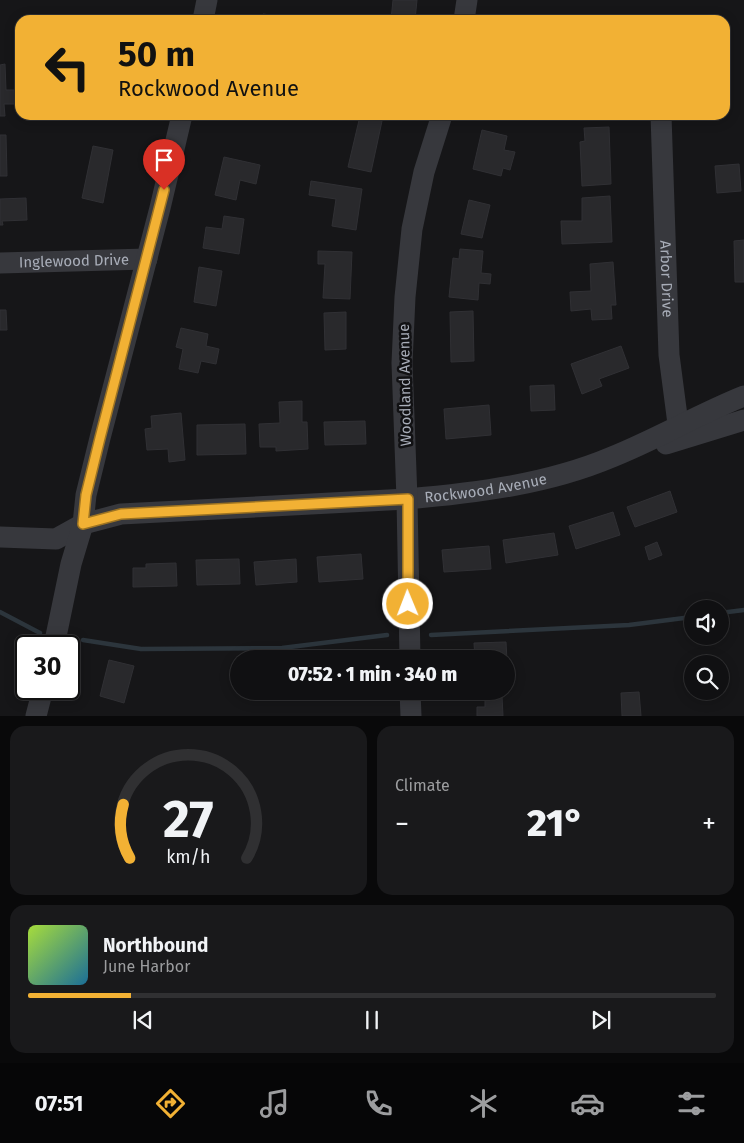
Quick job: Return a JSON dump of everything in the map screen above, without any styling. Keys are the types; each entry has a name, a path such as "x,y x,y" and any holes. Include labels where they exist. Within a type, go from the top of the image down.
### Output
{"street":[{"path":"204,15 207,0"},
{"path":"465,15 467,0"},
{"path":"56,635 71,564 83,524 86,495 181,120"},
{"name":"Woodland Avenue","path":"410,650 408,499 402,362 405,296 412,229 424,172 440,120"},
{"name":"Arbor Drive","path":"661,120 669,355 679,433"},
{"name":"Inglewood Drive","path":"0,263 147,259"},
{"name":"Rockwood Avenue","path":"679,433 714,408 744,396"},
{"name":"Rockwood Avenue","path":"0,537 56,539 83,524 121,514 449,496 548,478 614,457 679,433 744,420"},
{"path":"36,716 40,700"},
{"path":"410,700 411,716"}],"building":[{"path":"393,0 417,0 416,15 392,15"},
{"path":"5,64 6,90 14,90 15,104 4,104 5,116 0,116 0,65"},
{"path":"359,120 382,121 371,172 348,167"},
{"path":"609,127 611,184 582,186 580,142 585,141 584,128"},
{"path":"482,130 507,136 504,150 515,152 510,170 503,168 501,176 473,169"},
{"path":"0,135 6,135 7,176 0,176"},
{"path":"93,146 113,150 103,203 82,198"},
{"path":"224,157 260,165 256,184 240,180 236,200 215,195"},
{"path":"739,164 741,191 717,193 715,166"},
{"path":"311,181 362,189 356,230 332,226 336,199 309,195"},
{"path":"610,196 612,242 562,244 561,221 582,221 582,198"},
{"path":"26,198 27,220 2,221 3,225 0,225 0,199"},
{"path":"469,200 490,205 482,238 461,234"},
{"path":"224,216 244,219 239,254 203,248 206,227 222,229"},
{"path":"744,240 744,282 735,282 734,241"},
{"path":"460,249 483,251 481,273 491,274 490,284 479,283 478,300 449,297 453,258 459,259"},
{"path":"318,251 352,252 350,299 323,298 325,264 318,264"},
{"path":"613,262 616,305 611,305 612,319 592,320 591,309 571,311 570,292 591,291 590,264"},
{"path":"199,267 222,271 216,306 194,302"},
{"path":"0,310 6,310 7,330 0,330"},
{"path":"473,311 474,361 451,362 450,312"},
{"path":"346,312 346,349 325,350 324,313"},
{"path":"181,328 208,334 206,346 219,349 216,364 201,361 198,373 179,369 183,349 176,347"},
{"path":"621,346 629,368 599,379 602,386 582,394 571,364"},
{"path":"554,385 555,410 531,411 530,386"},
{"path":"302,401 302,422 307,422 308,449 276,451 276,447 260,447 259,424 280,423 279,402"},
{"path":"489,405 491,435 446,439 444,409"},
{"path":"181,413 185,460 169,462 168,449 147,450 145,429 152,428 151,416"},
{"path":"365,421 366,444 325,445 324,422"},
{"path":"245,424 246,454 197,455 197,425"},
{"path":"670,491 677,512 635,527 627,507"},
{"path":"613,512 620,535 576,549 569,526"},
{"path":"554,533 558,555 506,563 503,540"},
{"path":"657,542 662,555 649,560 645,547"},
{"path":"489,546 491,569 444,572 442,550"},
{"path":"361,554 363,579 319,582 317,557"},
{"path":"239,559 240,584 197,585 196,560"},
{"path":"296,559 297,582 256,585 254,562"},
{"path":"176,563 177,586 133,587 133,568 146,568 146,564"},
{"path":"506,642 506,650 474,650 474,643"},
{"path":"109,660 134,666 124,703 100,696"},
{"path":"639,692 641,716 622,716 621,693"},
{"path":"485,700 502,700 503,716 477,716 477,707 485,707"}],"waterway":[{"path":"729,612 744,610"},
{"path":"0,612 40,633"},
{"path":"431,635 629,625 684,618"},
{"path":"83,640 141,649 282,648 387,635"}],"route":[{"path":"164,190 86,495 83,524 121,514 408,499 408,604"}]}
